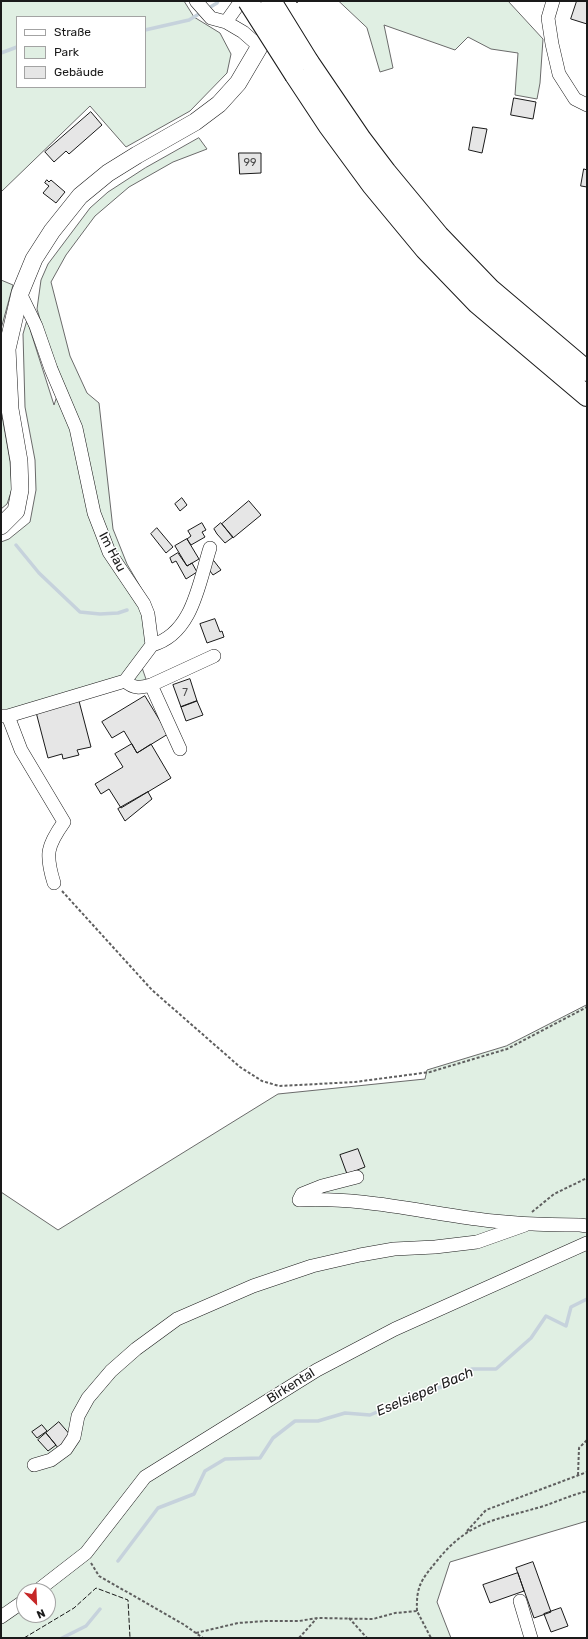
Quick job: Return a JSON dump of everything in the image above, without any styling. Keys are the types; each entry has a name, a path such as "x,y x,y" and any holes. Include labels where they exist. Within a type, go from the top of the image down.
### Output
{"highway":[{"path":"248,1 328,125 372,185 425,249 477,303 587,396"},
{"path":"271,1 308,61 361,139 439,236 490,289 587,371"}],"main road":[{"path":"1,526 16,511 20,490 19,461 10,409 6,349 20,293 34,259 52,231 80,196 108,174 137,155 195,122 219,104 238,82 274,23 280,1"}],"street":[{"path":"196,1 211,18 226,22 243,32 260,46"},
{"path":"226,22 241,1"},
{"path":"553,1 548,18 559,74 575,99 587,104"},
{"name":"Im Hau","path":"20,293 36,326 51,369 76,428 94,513 109,552 144,604 148,614 152,645"},
{"path":"54,883 48,863 49,850 54,836 64,822 21,750 4,716 125,681 152,645 161,642 172,635 183,623 190,611 210,548"},
{"path":"125,681 132,687 140,688 151,686 214,656"},
{"path":"151,686 180,749"},
{"path":"357,1178 322,1186 302,1194 299,1200 370,1202 524,1225 587,1226"},
{"path":"34,1465 51,1460 66,1448 74,1437 78,1416 88,1398 111,1372 131,1354 177,1319 253,1286 312,1266 360,1254 394,1249 435,1247 477,1242 524,1225"},
{"name":"Birkental","path":"48,1583 86,1553 145,1478 317,1370 395,1329 587,1243"},
{"path":"520,1601 531,1638"},
{"path":"1,1617 16,1607"}],"path":[{"path":"54,883 152,990 240,1067 262,1081 278,1086 355,1082 430,1072 507,1049 587,1008"},
{"path":"524,1225 534,1210 554,1194 587,1178"},
{"path":"578,1476 579,1448 587,1440"},
{"path":"431,1638 417,1611 417,1594 424,1577 446,1549 466,1532 486,1510 587,1472"},
{"path":"466,1532 487,1522 544,1506 587,1491"},
{"path":"86,1553 99,1576 183,1624 204,1638"},
{"path":"196,1633 238,1623 299,1621 318,1618 373,1619 395,1613 417,1611"},
{"path":"299,1638 318,1618"},
{"path":"348,1618 367,1638"}],"green space":[{"path":"1,1 184,1 194,17 220,33 231,54 227,73 190,111 126,147 90,106 1,192"},
{"path":"339,1 508,1 543,39 540,83 537,99 515,95 518,53 491,49 468,37 455,50 384,25 393,68 380,72 367,28"},
{"path":"199,138 207,149 173,162 129,187 95,216 66,255 51,282 70,356 87,393 99,403 113,529 127,564 148,600 153,654 138,656 148,685 137,694 124,681 1,712 1,542 9,539 30,522 36,490 35,460 25,407 23,334 27,320 54,405 60,387 37,309 41,280 48,264 90,208 108,192 145,168"},
{"path":"1,280 13,285 1,329"},
{"path":"1,410 10,461 12,489 7,504 1,509"},
{"path":"587,1005 587,1521 450,1562 437,1602 451,1638 1,1638 1,1192 58,1230 278,1094 425,1079 427,1070 506,1046"}],"building":[{"path":"577,1 587,1 587,24 571,19"},
{"path":"514,98 536,102 533,119 511,115"},
{"path":"91,112 102,125 69,154 66,151 54,162 45,152"},
{"path":"473,127 487,129 482,153 469,150"},
{"path":"239,153 261,153 261,173 240,174"},
{"path":"584,169 587,170 587,187 581,186"},
{"path":"47,180 49,182 51,180 65,192 56,203 43,193 49,186 45,183"},
{"path":"182,498 187,505 180,511 175,504"},
{"path":"249,501 261,515 233,538 222,524"},
{"path":"202,523 206,530 202,532 205,537 191,545 187,539 191,536 188,531"},
{"path":"221,523 233,537 225,543 214,529"},
{"path":"157,528 173,547 166,553 151,534"},
{"path":"187,539 199,559 187,566 175,546"},
{"path":"178,553 187,566 192,563 197,572 186,579 176,561 172,563 170,558"},
{"path":"214,561 221,570 213,575 207,567"},
{"path":"215,619 220,632 222,631 224,637 207,643 200,624"},
{"path":"190,679 197,701 181,707 173,685"},
{"path":"145,696 168,734 137,753 124,731 112,738 102,722"},
{"path":"79,701 91,747 77,750 79,755 63,759 62,754 48,758 36,712"},
{"path":"197,701 203,715 186,721 181,707"},
{"path":"132,744 137,753 151,744 171,778 121,808 109,789 101,794 95,784 123,767 115,754"},
{"path":"148,792 152,799 125,821 118,809"},
{"path":"358,1149 365,1167 347,1174 340,1155"},
{"path":"59,1422 72,1437 59,1449 46,1433"},
{"path":"42,1425 47,1431 37,1438 32,1432"},
{"path":"46,1433 56,1445 48,1451 38,1440"},
{"path":"533,1562 551,1612 534,1618 516,1568"},
{"path":"518,1573 524,1591 490,1603 483,1585"},
{"path":"561,1608 568,1626 551,1632 544,1614"}],"waterway":[{"path":"146,30 189,20 218,1"},
{"path":"1,53 16,47"},
{"path":"16,545 39,573 80,612 100,614 118,613 127,610"},
{"name":"Eselsieper Bach","path":"118,1561 158,1508 194,1494 205,1471 225,1459 260,1458 273,1438 295,1421 318,1421 345,1413 370,1415 410,1398 452,1383 472,1369 496,1369 531,1338 546,1316 566,1326 571,1307 587,1299"},
{"path":"62,1638 86,1626 100,1609"}],"fence":[{"path":"24,1638 74,1608 96,1588 128,1600 130,1638"}]}
